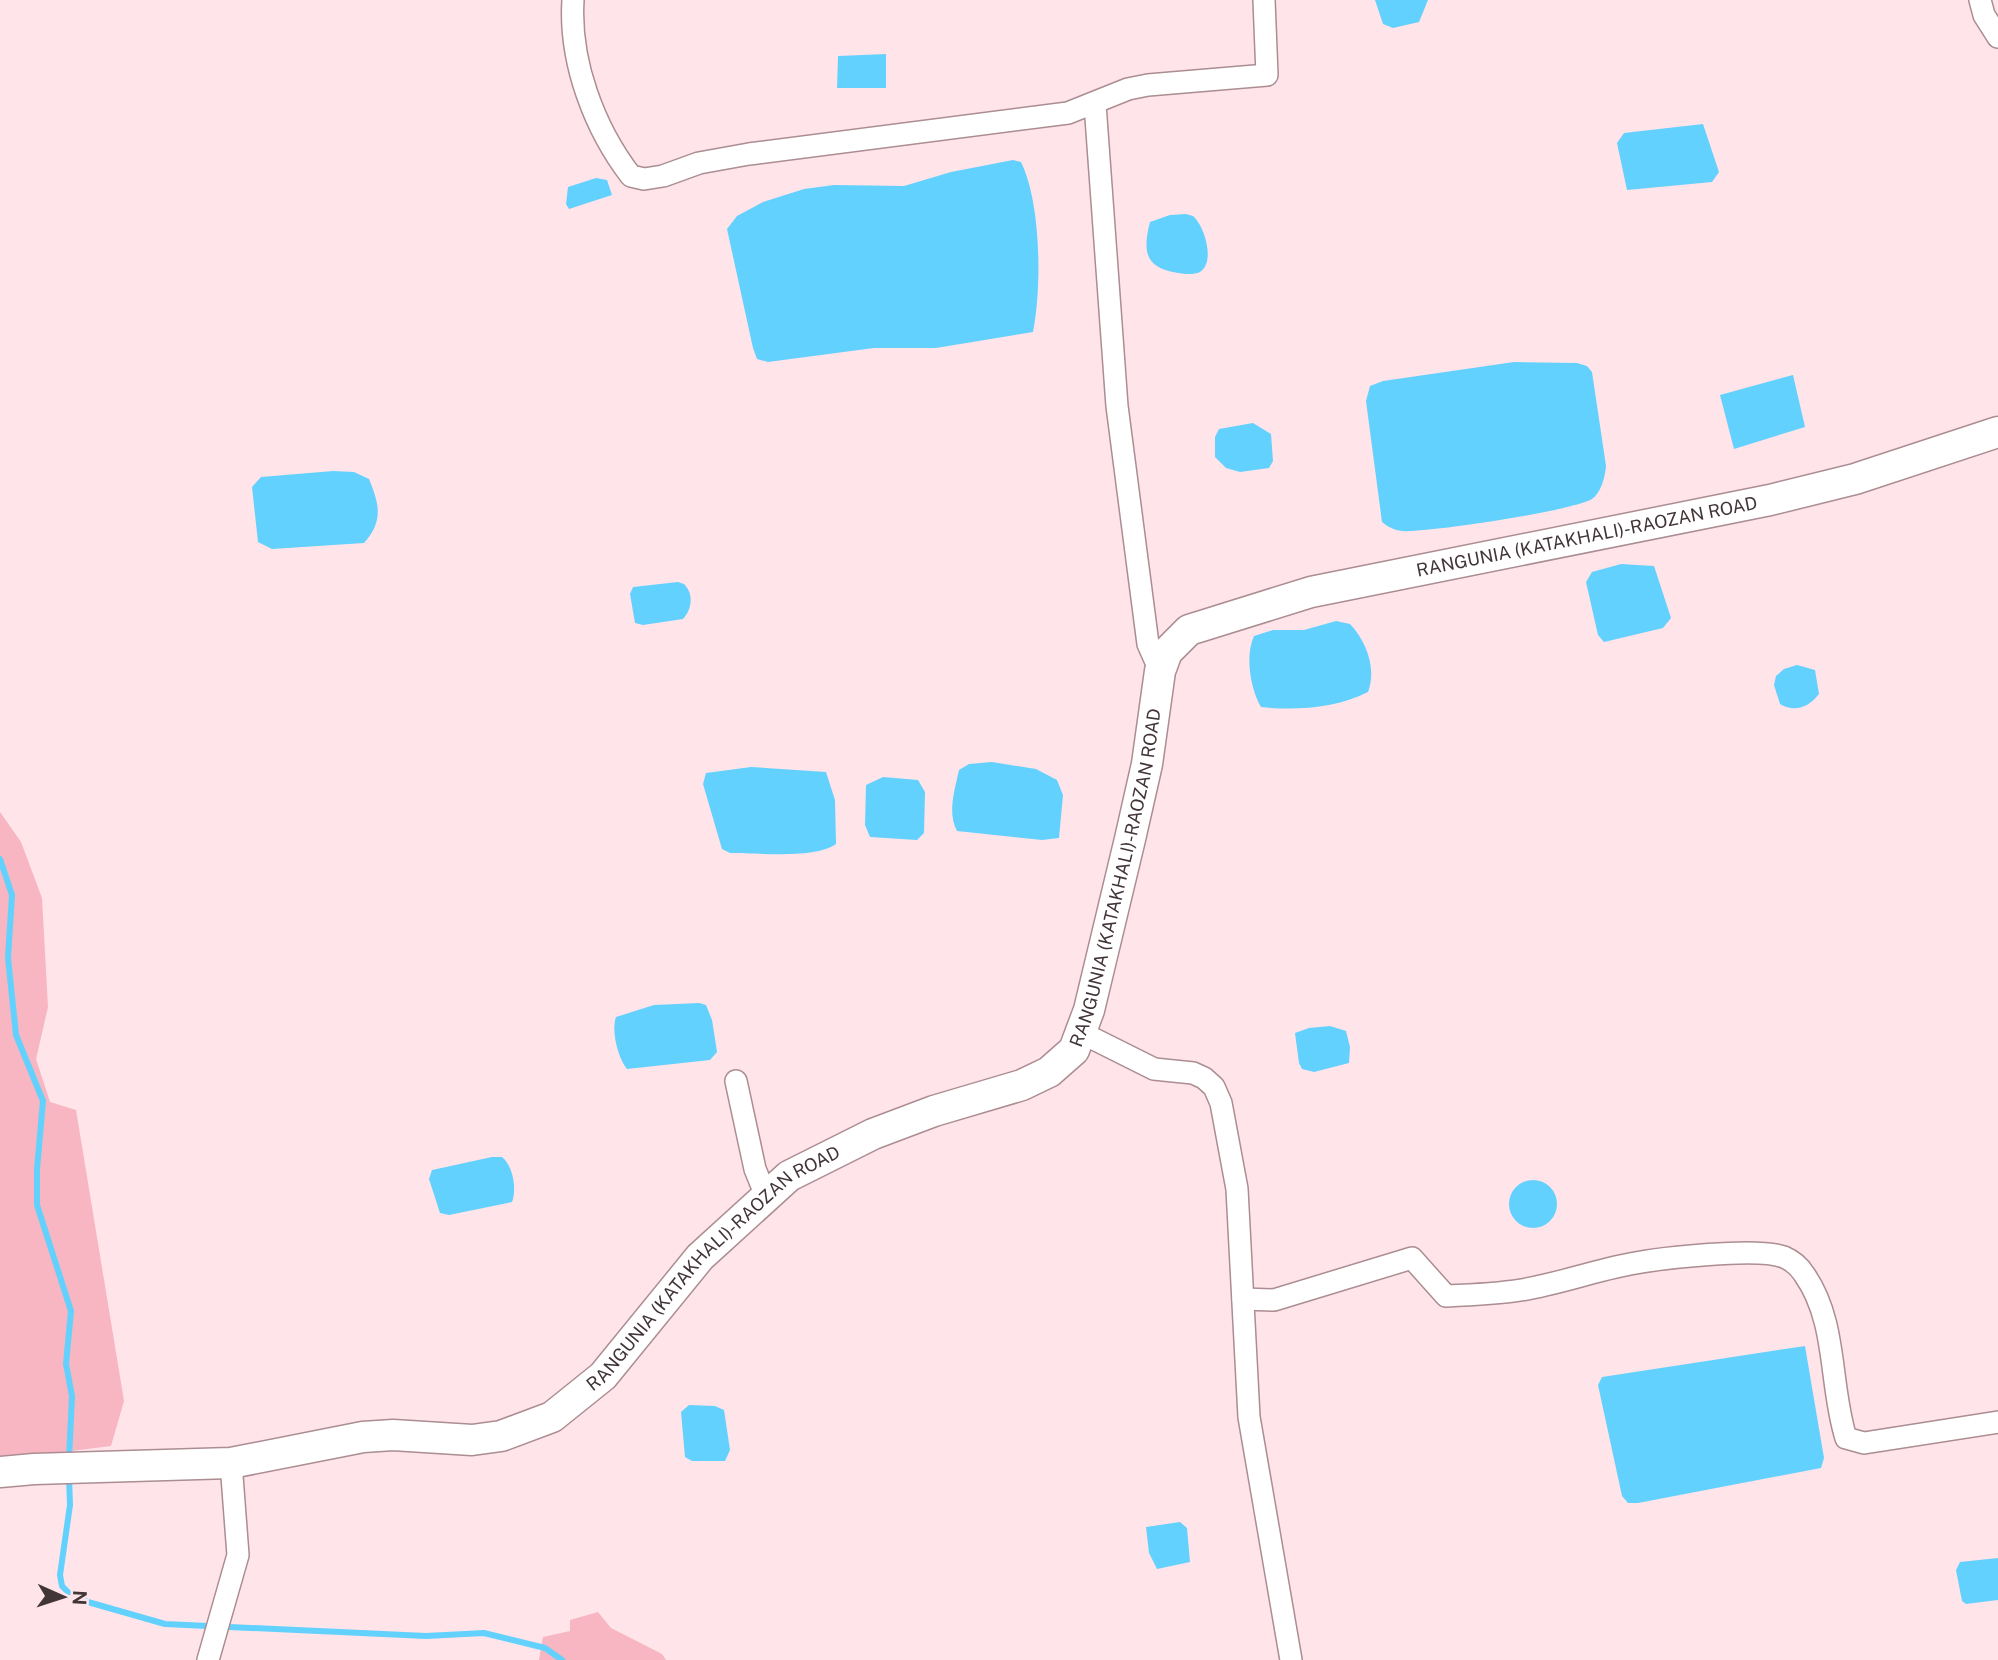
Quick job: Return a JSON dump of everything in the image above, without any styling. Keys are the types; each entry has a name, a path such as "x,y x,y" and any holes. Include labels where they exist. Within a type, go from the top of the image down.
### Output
{"main road":[{"name":"RANGUNIA (KATAKHALI)-RAOZAN ROAD","path":"0,1472 231,1463 363,1437 393,1435 472,1440 501,1436 552,1417 603,1376 700,1257 789,1176 873,1134 934,1111 1022,1085 1049,1072 1074,1050 1082,1033 1147,764 1160,671 1167,652 1189,630 1250,609 1362,581 1770,500 1855,479 1998,432"}],"street":[{"path":"573,0 572,34 577,64 611,148 631,176 636,178 663,176 715,160 1068,113 1128,89 1148,85 1267,75 1264,0"},
{"path":"1980,0 1984,15 1998,37"},
{"path":"1095,104 1120,430 1148,644 1160,671"},
{"path":"1082,1033 1154,1069 1192,1073 1214,1087 1224,1115 1237,1189 1249,1417 1291,1660"},
{"path":"736,1081 755,1169 766,1196"},
{"path":"1243,1299 1273,1300 1412,1258 1446,1296 1521,1290 1661,1259 1763,1254 1782,1256 1794,1262 1804,1274 1821,1307 1834,1365 1839,1416 1846,1438 1864,1443 1998,1422"},
{"path":"210,1652 238,1555 231,1463"}],"shaded area":[{"path":"0,812 21,842 42,898 48,1007 36,1059 50,1102 76,1110 124,1401 111,1446 0,1460"},
{"path":"598,1612 611,1628 662,1654 666,1660 539,1660 543,1637 570,1631 570,1620"}],"water":[{"path":"1375,0 1428,0 1419,22 1393,28 1383,24"},
{"path":"886,54 886,88 837,88 838,56"},
{"path":"1703,124 1719,172 1712,182 1627,190 1617,143 1624,133"},
{"path":"1013,160 1021,162 1028,179 1036,222 1038,292 1033,332 936,348 874,348 768,362 757,359 727,229 737,216 763,202 804,189 834,185 904,186 951,172"},
{"path":"596,178 607,180 612,195 569,209 566,204 568,187"},
{"path":"1186,214 1197,221 1207,244 1205,267 1195,274 1167,271 1159,267 1153,263 1147,250 1150,222 1170,215"},
{"path":"1514,362 1577,363 1587,366 1592,372 1606,466 1598,493 1592,499 1557,509 1439,529 1402,531 1382,522 1366,401 1370,386 1383,381"},
{"path":"1793,375 1805,427 1734,449 1720,395"},
{"path":"1253,423 1271,434 1273,461 1269,468 1240,472 1226,468 1215,457 1215,437 1219,429"},
{"path":"333,471 354,472 369,479 376,497 378,513 374,528 364,543 272,549 258,542 252,487 261,477"},
{"path":"1621,564 1654,566 1671,618 1663,628 1604,642 1598,635 1586,582 1592,572"},
{"path":"678,582 684,584 690,597 690,606 683,619 643,625 635,623 630,594 633,587"},
{"path":"1336,621 1350,624 1361,638 1370,664 1368,692 1343,702 1316,707 1261,707 1250,672 1250,652 1254,636 1273,630 1304,630"},
{"path":"1797,665 1815,670 1819,694 1801,707 1786,707 1780,704 1774,685 1776,676 1784,669"},
{"path":"992,762 1036,769 1057,780 1063,795 1059,838 1042,840 957,831 952,809 959,770 969,764"},
{"path":"751,767 826,772 835,800 836,844 815,852 786,854 730,853 722,849 703,784 706,773"},
{"path":"883,777 918,780 925,792 924,833 917,840 870,837 865,825 866,785"},
{"path":"654,1005 706,1005 712,1020 717,1052 710,1060 627,1069 616,1044 616,1017"},
{"path":"1330,1026 1346,1031 1350,1047 1349,1063 1314,1072 1302,1069 1295,1033 1309,1028"},
{"path":"502,1157 509,1166 514,1184 512,1202 449,1215 440,1213 429,1179 432,1170"},
{"path":"1533,1180 1550,1187 1557,1204 1550,1221 1533,1228 1516,1221 1509,1204 1516,1187"},
{"path":"1805,1346 1824,1458 1821,1468 1638,1503 1628,1503 1622,1496 1598,1385 1602,1377"},
{"path":"689,1405 715,1406 724,1410 730,1450 725,1461 692,1461 685,1457 681,1412"},
{"path":"1180,1522 1187,1528 1190,1562 1157,1569 1149,1553 1146,1527"},
{"path":"1998,1558 1998,1600 1966,1604 1962,1601 1956,1570 1960,1562"}],"waterway":[{"path":"0,859 12,895 8,958 16,1035 43,1101 37,1205 71,1311 66,1364 72,1396 69,1459"},
{"path":"69,1477 70,1505 60,1575 62,1586 74,1598 165,1624 426,1636 484,1633 545,1648 562,1660"}]}
